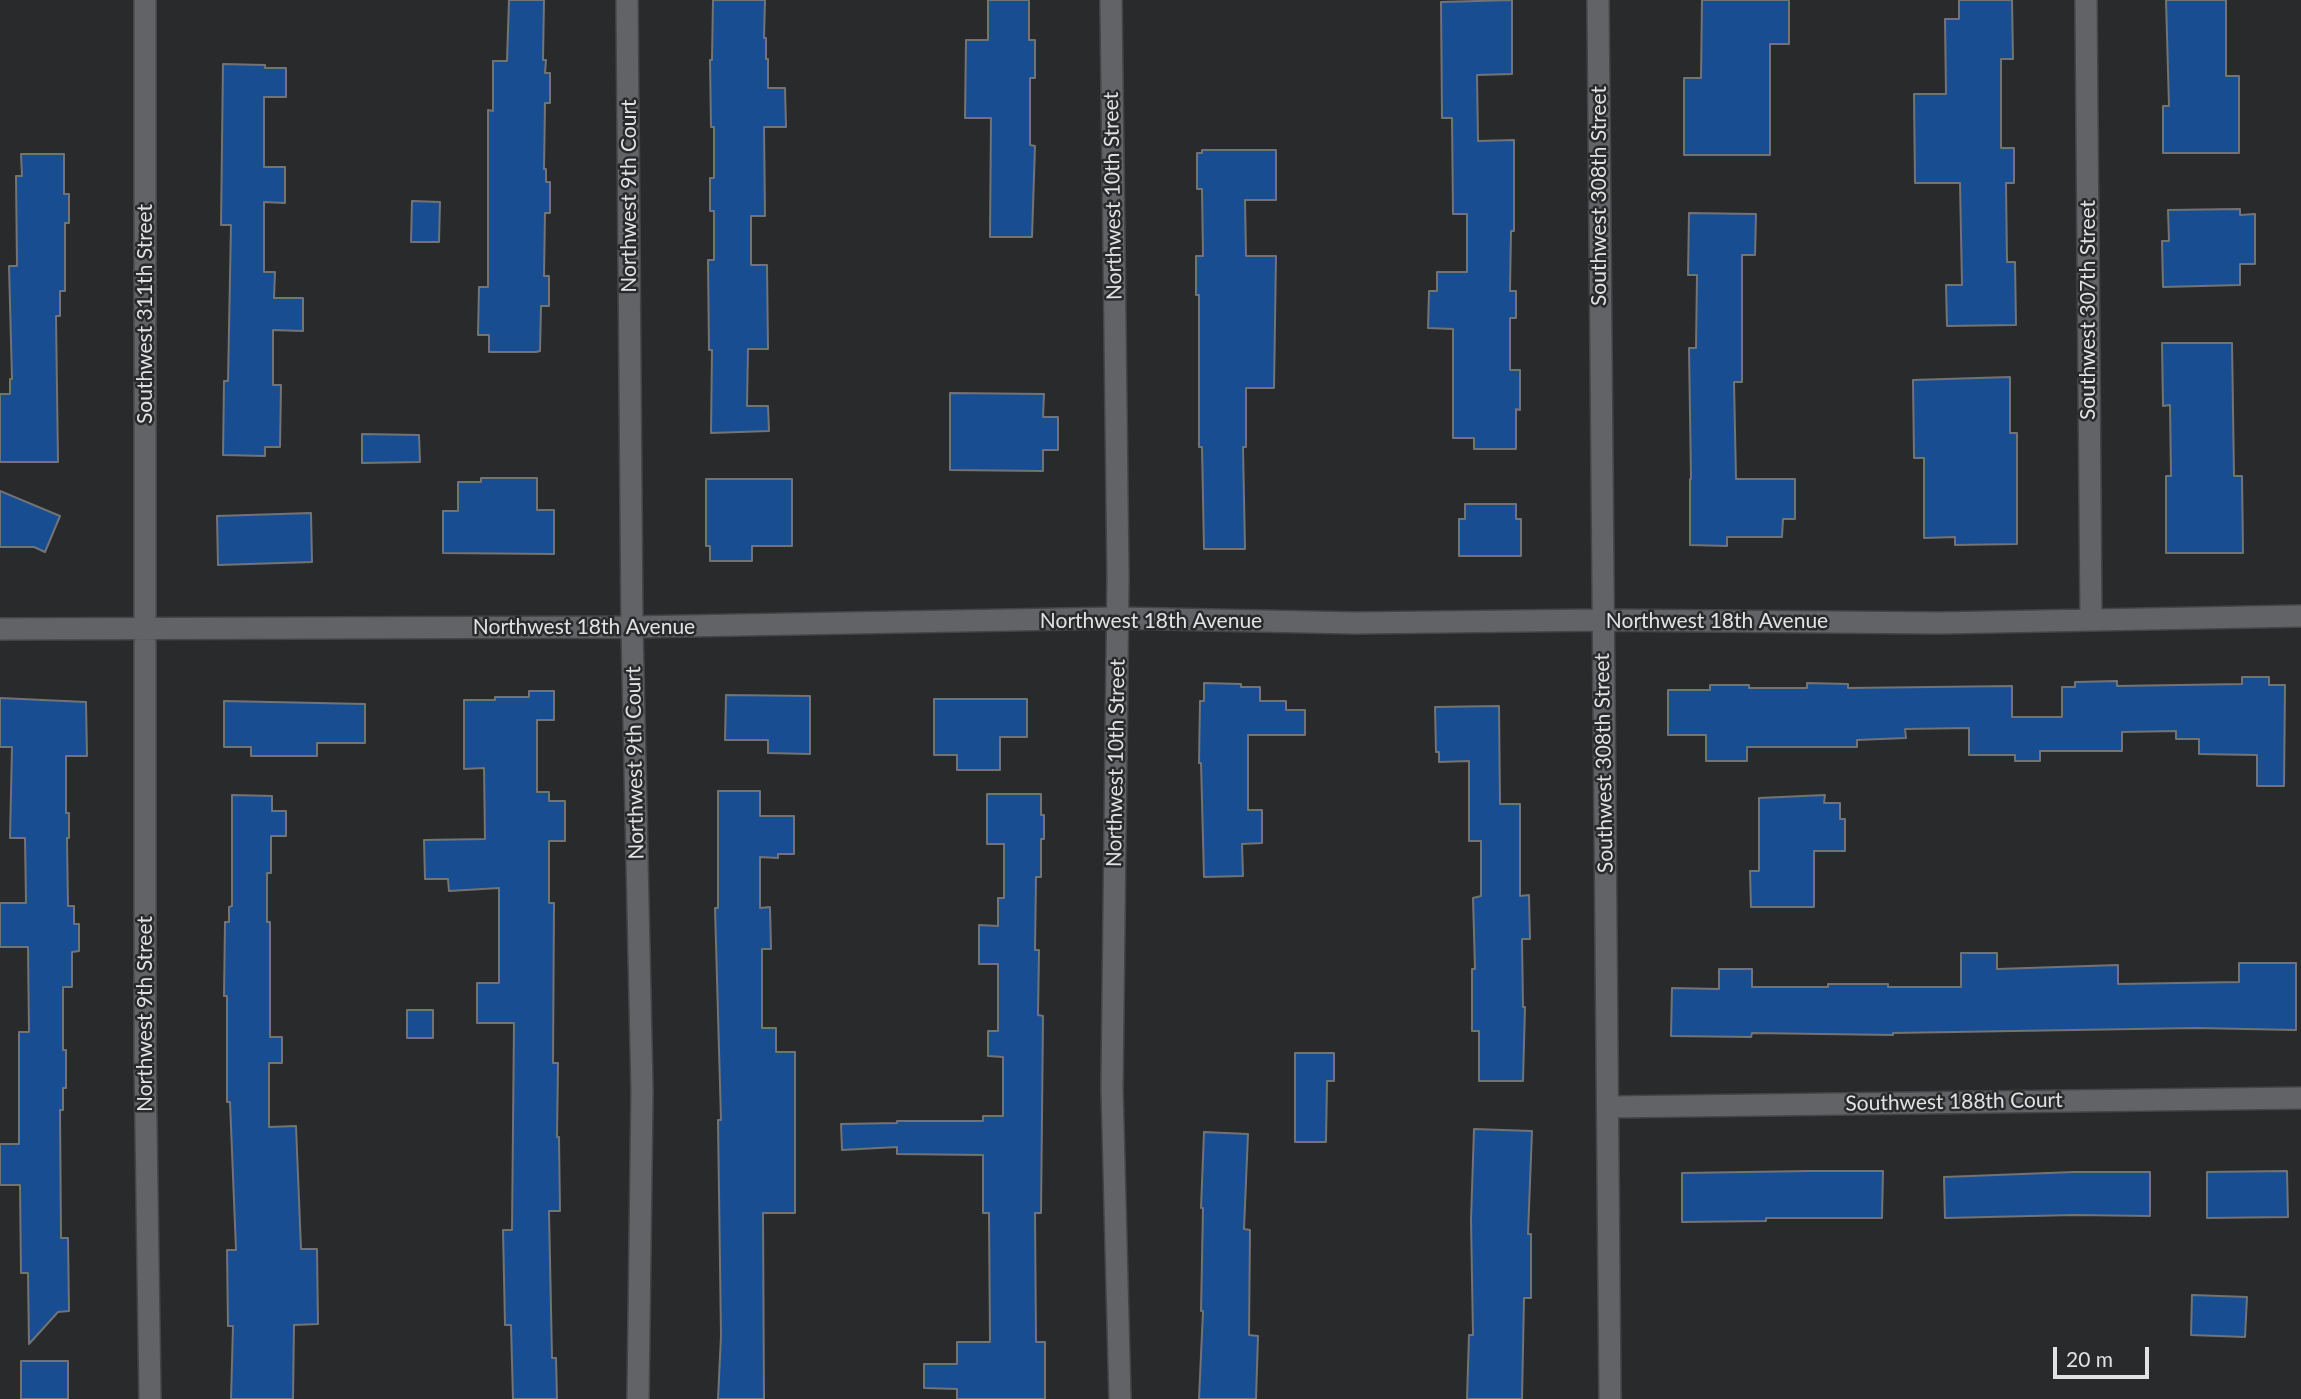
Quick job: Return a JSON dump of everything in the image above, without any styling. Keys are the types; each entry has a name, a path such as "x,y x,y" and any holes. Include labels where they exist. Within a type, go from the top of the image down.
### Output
{"street":[{"name":"Southwest 311th Street","path":"145,0 145,628"},
{"name":"Northwest 9th Court","path":"627,0 632,627 642,1091 638,1399"},
{"name":"Northwest 10th Street","path":"1111,0 1118,618 1112,1088 1120,1399"},
{"name":"Southwest 308th Street","path":"1598,0 1610,1399"},
{"name":"Southwest 307th Street","path":"2086,0 2091,620"},
{"name":"Northwest 18th Avenue","path":"0,629 632,627 1118,618 1355,623 1602,620 1927,623 2301,616"},
{"name":"Northwest 9th Street","path":"145,628 145,1058 150,1399"},
{"name":"Southwest 188th Court","path":"1608,1107 2301,1098"}],"building":[{"path":"509,0 544,0 543,60 546,60 545,73 550,73 550,103 545,103 544,169 546,182 550,182 550,213 545,213 544,276 549,276 549,306 541,306 540,351 536,352 489,352 489,335 478,335 479,287 488,287 488,110 493,111 493,61 507,61"},
{"path":"713,0 765,0 764,38 768,59 768,88 785,88 786,127 764,127 765,216 751,216 751,265 767,265 768,349 748,349 747,406 768,406 769,431 711,433 712,350 709,350 708,260 714,260 714,211 710,211 710,178 714,178 710,60"},
{"path":"988,0 1029,0 1029,40 1035,40 1035,78 1030,78 1030,145 1035,146 1032,237 990,237 991,118 965,118 966,40 988,40"},
{"path":"1512,0 1512,74 1477,75 1478,141 1514,140 1514,231 1511,231 1510,291 1516,291 1516,318 1510,318 1510,370 1520,370 1520,410 1516,409 1516,449 1474,449 1474,438 1453,438 1453,329 1428,328 1429,291 1437,291 1437,272 1467,272 1467,214 1453,214 1452,118 1442,118 1441,2"},
{"path":"1702,0 1789,0 1789,44 1770,44 1770,155 1684,155 1684,78 1701,78"},
{"path":"1959,0 2012,0 2013,59 2001,59 2001,148 2014,148 2014,183 2006,183 2007,262 2015,262 2016,325 1947,326 1946,285 1962,285 1960,183 1915,183 1914,94 1946,94 1945,19 1959,19"},
{"path":"2166,0 2226,0 2226,76 2239,76 2239,153 2163,153 2163,106 2169,106"},
{"path":"223,64 286,68 286,97 264,97 264,167 285,167 285,203 264,202 264,272 275,272 274,298 303,298 303,331 273,330 273,385 281,385 280,447 265,447 265,456 223,455 224,381 228,381 231,225 221,225"},
{"path":"1202,150 1276,150 1276,200 1245,200 1246,256 1276,256 1274,388 1246,388 1246,447 1243,447 1245,549 1204,549 1202,447 1199,447 1199,295 1196,295 1196,256 1203,256 1202,189 1197,189 1197,153 1202,153"},
{"path":"21,154 64,154 64,194 69,194 69,223 65,223 65,291 60,291 60,316 56,316 58,462 0,462 0,394 10,394 12,379 9,266 17,266 16,176 22,176"},
{"path":"412,201 440,202 439,242 411,242"},
{"path":"2240,209 2240,215 2255,214 2255,264 2240,264 2240,285 2163,287 2162,241 2169,241 2168,210"},
{"path":"1689,213 1756,214 1755,255 1742,255 1742,382 1734,382 1736,479 1795,479 1795,519 1783,519 1782,537 1727,537 1727,546 1690,545 1689,348 1696,348 1697,275 1688,275"},
{"path":"2162,343 2232,343 2234,476 2242,476 2243,553 2166,553 2166,476 2171,476 2170,405 2163,406"},
{"path":"2010,377 2010,433 2017,433 2017,544 1955,545 1955,537 1924,538 1924,458 1914,458 1913,380"},
{"path":"950,393 1044,394 1043,417 1058,417 1058,450 1043,450 1043,471 950,470"},
{"path":"362,434 419,435 420,462 362,463"},
{"path":"481,478 537,478 537,510 554,510 554,554 443,553 443,511 458,511 458,482 481,482"},
{"path":"706,479 792,479 792,546 752,546 752,561 710,561 710,546 706,546"},
{"path":"0,491 60,516 45,552 34,547 0,547"},
{"path":"1465,504 1516,504 1516,519 1521,519 1521,556 1459,556 1459,519 1465,519"},
{"path":"311,513 312,562 218,565 217,516"},
{"path":"2242,677 2269,677 2269,685 2285,685 2284,786 2257,786 2257,755 2199,754 2199,739 2176,739 2176,731 2122,732 2122,751 2040,751 2040,761 2015,761 2015,755 1969,755 1969,728 1905,729 1906,738 1857,740 1857,747 1747,747 1747,761 1706,761 1706,735 1668,735 1668,690 1710,690 1710,685 1749,685 1749,688 1807,688 1807,683 1848,684 1848,688 2012,686 2012,717 2062,717 2062,687 2075,687 2075,682 2117,681 2117,686 2242,684"},
{"path":"1204,683 1260,687 1260,701 1286,701 1286,710 1305,710 1305,735 1248,735 1248,810 1262,810 1262,843 1242,844 1243,876 1204,877 1199,763 1200,701 1204,701"},
{"path":"529,691 554,691 554,720 537,720 537,792 549,792 549,801 565,801 565,841 549,841 549,903 554,903 553,1063 558,1063 560,1211 549,1211 552,1358 556,1358 557,1399 513,1399 511,1325 505,1325 503,1230 512,1230 514,1023 477,1023 477,983 499,983 499,888 449,891 448,879 425,879 424,840 485,839 484,768 464,769 464,700 529,697"},
{"path":"726,695 810,696 810,754 768,753 768,740 725,740"},
{"path":"0,698 86,702 87,756 66,756 66,813 69,813 68,906 74,906 74,924 79,924 79,951 72,952 72,987 63,987 66,1088 63,1088 63,1110 60,1110 61,1238 68,1238 69,1311 58,1312 29,1344 28,1273 21,1273 20,1185 0,1185 0,1144 19,1144 19,1032 29,1032 28,947 0,947 0,903 26,903 25,838 10,838 12,747 0,747"},
{"path":"934,699 1027,699 1027,737 1000,737 1000,770 957,770 957,755 934,755"},
{"path":"224,701 365,704 365,743 317,743 317,756 251,756 251,747 224,747"},
{"path":"1499,706 1500,804 1520,804 1520,896 1529,895 1530,939 1522,939 1525,1007 1523,1081 1479,1081 1479,1031 1472,1031 1472,969 1475,969 1473,898 1481,896 1481,841 1469,841 1469,761 1439,762 1439,752 1436,752 1435,707"},
{"path":"718,791 760,791 760,816 794,816 794,854 778,854 778,858 760,857 760,908 770,907 771,949 762,949 762,1028 776,1028 776,1052 795,1052 795,1213 763,1213 764,1399 718,1399 721,1336 718,1120 721,1120 715,908 718,908"},
{"path":"987,794 1041,794 1041,815 1044,815 1041,877 1036,877 1038,1015 1043,1016 1041,1213 1035,1213 1036,1342 1045,1342 1045,1399 957,1399 957,1389 924,1388 924,1364 957,1364 957,1342 990,1342 989,1213 983,1213 983,1155 897,1154 897,1147 842,1150 841,1124 983,1121 983,1116 1003,1116 1003,1057 988,1056 988,1031 998,1031 998,964 979,964 979,925 998,926 998,898 1004,898 1004,844 987,844"},
{"path":"232,795 272,796 272,811 286,811 286,836 271,836 271,873 267,873 267,922 270,922 270,1037 282,1037 282,1063 269,1063 269,1127 296,1126 301,1249 317,1249 318,1324 294,1325 293,1399 231,1399 233,1326 228,1326 227,1250 236,1250 230,1102 227,1102 227,996 224,996 225,922 229,922 229,907 232,906"},
{"path":"1825,795 1824,803 1840,803 1840,819 1845,819 1845,851 1814,851 1814,907 1751,907 1750,871 1759,871 1759,798"},
{"path":"1961,953 1997,953 1997,969 2118,965 2118,984 2239,982 2239,963 2296,963 2296,1030 2195,1028 1893,1035 1752,1033 1751,1037 1671,1036 1672,988 1719,989 1719,969 1752,969 1752,987 1888,984 1888,987 1961,987"},
{"path":"407,1010 433,1010 433,1038 407,1038"},
{"path":"1295,1053 1334,1053 1334,1081 1327,1081 1326,1142 1295,1142"},
{"path":"1474,1129 1532,1131 1528,1234 1531,1234 1531,1298 1524,1298 1522,1399 1467,1399 1469,1335 1473,1335 1471,1220"},
{"path":"1204,1132 1248,1134 1244,1229 1250,1230 1249,1335 1258,1336 1256,1399 1199,1399 1203,1311 1201,1208"},
{"path":"1883,1171 1882,1218 1766,1218 1766,1221 1682,1222 1682,1173"},
{"path":"2287,1171 2288,1217 2207,1218 2207,1172"},
{"path":"2150,1172 2150,1216 1945,1218 1944,1177"},
{"path":"2192,1295 2247,1297 2245,1337 2191,1335"},
{"path":"21,1361 68,1361 68,1399 21,1399"}]}
